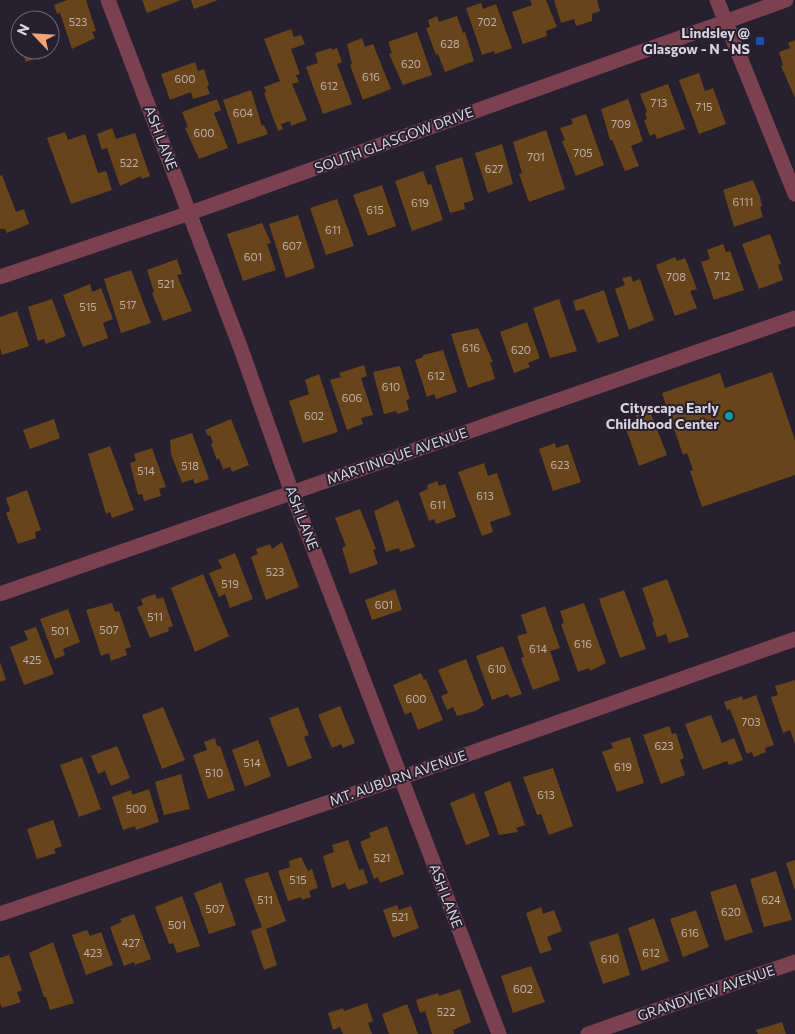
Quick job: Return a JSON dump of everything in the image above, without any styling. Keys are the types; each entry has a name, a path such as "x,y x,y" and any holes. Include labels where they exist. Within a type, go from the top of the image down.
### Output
{"street":[{"name":"ASH LANE","path":"108,0 190,212 292,493 499,1034"},
{"path":"717,0 795,194"},
{"name":"SOUTH GLASGOW DRIVE","path":"0,277 190,212 786,0"},
{"name":"MARTINIQUE AVENUE","path":"0,594 795,318"},
{"name":"MT. AUBURN AVENUE","path":"0,914 400,778 795,639"},
{"name":"GRANDVIEW AVENUE","path":"588,1034 795,962"}],"building":[{"path":"67,0 86,0 96,31 92,32 95,38 72,49 60,10 56,10 54,5"},
{"path":"142,0 181,0 147,13"},
{"path":"191,0 218,0 194,9"},
{"path":"530,0 546,0 557,27 546,31 547,36 523,44 512,12 532,5"},
{"path":"554,0 597,0 600,11 592,14 592,21 576,26 574,19 561,23"},
{"path":"481,3 483,9 496,4 512,48 495,54 494,51 482,55 466,8"},
{"path":"437,16 439,22 457,16 463,33 465,32 474,61 445,72 438,54 436,55 426,28 430,27 428,20"},
{"path":"291,29 294,37 301,35 305,44 291,49 300,74 296,75 299,82 292,84 307,120 291,126 290,121 281,124 283,129 278,131 264,93 266,92 264,87 280,81 264,39"},
{"path":"417,32 432,75 403,85 389,54 392,53 388,42"},
{"path":"362,38 365,47 373,44 391,89 363,100 350,65 352,64 347,44"},
{"path":"795,40 795,98 781,66 783,65 779,52 790,48 788,43"},
{"path":"331,48 332,50 337,48 342,62 337,64 352,104 323,114 306,67 318,63 315,53"},
{"path":"195,62 198,71 204,69 210,94 193,99 191,92 170,100 161,74"},
{"path":"699,73 705,91 713,88 726,124 699,134 679,80"},
{"path":"668,84 685,129 657,139 655,134 650,136 644,120 647,119 645,113 647,112 640,94"},
{"path":"251,90 262,126 264,125 268,134 238,144 223,100"},
{"path":"217,99 221,110 214,113 228,148 199,159 185,128 188,127 182,112"},
{"path":"628,99 643,141 631,146 639,166 625,171 612,140 610,140 601,109"},
{"path":"586,114 604,165 576,176 562,141 565,140 560,128 573,124 571,119"},
{"path":"112,128 116,139 135,133 150,176 142,179 141,176 120,186 107,148 102,150 97,134"},
{"path":"546,130 565,189 529,202 519,174 522,173 513,142"},
{"path":"65,132 68,140 85,134 98,173 106,171 112,190 71,204 47,138"},
{"path":"502,144 513,184 488,193 475,153"},
{"path":"462,157 474,200 464,203 465,209 450,213 435,166"},
{"path":"423,171 428,185 431,184 443,220 412,231 395,181"},
{"path":"2,175 16,212 24,209 29,224 7,233 5,229 0,229 0,176"},
{"path":"753,180 760,197 763,217 734,227 723,190"},
{"path":"382,185 396,226 368,236 353,195"},
{"path":"337,199 354,246 326,255 310,208"},
{"path":"298,215 315,268 286,278 269,224"},
{"path":"262,223 271,243 267,244 276,270 243,281 227,234"},
{"path":"770,234 781,264 778,265 783,280 759,289 742,244"},
{"path":"723,244 726,252 730,251 744,290 714,300 701,262 710,259 707,250"},
{"path":"675,257 677,261 685,258 697,289 690,291 697,308 675,316 656,265"},
{"path":"177,259 182,274 177,275 192,311 163,321 152,293 154,292 147,270"},
{"path":"131,270 151,323 121,333 104,279"},
{"path":"631,276 633,282 640,279 654,320 629,330 615,289 625,285 622,278"},
{"path":"90,284 92,292 101,288 113,319 103,323 108,338 83,347 63,295"},
{"path":"604,290 619,336 598,343 584,309 576,311 573,301"},
{"path":"52,299 66,336 46,344 44,339 38,341 28,307"},
{"path":"559,299 577,351 550,358 533,308"},
{"path":"17,311 29,346 2,355 0,348 0,317"},
{"path":"527,322 540,358 528,363 530,367 514,373 500,332"},
{"path":"478,328 493,362 490,362 495,379 468,388 451,334"},
{"path":"443,350 457,392 436,399 434,394 427,397 415,360 423,357 423,355"},
{"path":"364,365 367,376 361,378 373,415 361,418 363,424 347,430 330,380 341,377 339,373"},
{"path":"400,366 410,399 406,400 409,410 398,414 396,411 384,414 373,372"},
{"name":"Cityscape Early Childhood Center","path":"772,372 795,440 795,475 702,507 690,471 693,470 687,453 683,455 662,393 720,373 725,388"},
{"path":"319,374 338,432 303,443 289,401 309,394 305,380"},
{"path":"649,409 667,455 639,466 624,423 637,419 635,414"},
{"path":"54,419 60,438 30,449 23,430"},
{"path":"231,419 249,465 232,472 230,467 223,469 219,458 217,460 210,435 208,436 205,430"},
{"path":"192,433 209,479 195,484 193,479 182,483 171,454 170,440"},
{"path":"555,443 556,448 568,444 581,482 553,491 539,449"},
{"path":"110,446 134,510 112,518 110,512 106,514 88,454"},
{"path":"152,448 166,487 159,489 161,496 144,501 142,494 138,495 130,463 136,461 134,454"},
{"path":"484,463 488,476 497,473 511,515 490,522 493,532 482,536 458,472"},
{"path":"437,481 439,486 445,484 456,517 436,524 434,519 429,521 419,493 428,489 427,485"},
{"path":"27,490 41,530 35,532 36,538 18,544 6,513 10,511 6,498"},
{"path":"398,500 415,547 400,552 399,548 386,552 374,511"},
{"path":"360,509 376,549 373,550 378,564 350,574 342,548 346,546 335,518"},
{"path":"282,542 299,587 266,600 251,557 258,554 256,549 270,544 272,549"},
{"path":"235,553 253,599 230,608 225,594 219,597 209,573 222,568 218,560"},
{"path":"203,574 229,636 195,652 171,588"},
{"path":"667,579 689,637 669,643 666,634 657,637 652,622 654,622 642,588"},
{"path":"395,589 402,610 372,620 365,600"},
{"path":"624,590 646,649 620,658 599,599"},
{"path":"155,594 157,599 163,597 173,626 168,628 169,631 150,638 137,607 143,605 141,599"},
{"path":"112,603 115,612 119,611 131,647 125,649 127,655 111,661 109,653 101,656 86,610"},
{"path":"584,603 606,663 590,671 589,668 578,672 561,624 564,623 560,611"},
{"path":"545,606 560,648 550,651 560,680 533,690 521,658 524,657 517,636 527,633 521,615"},
{"path":"68,609 80,642 63,649 65,655 55,659 40,619"},
{"path":"36,627 54,674 24,685 10,647 28,640 24,631"},
{"path":"503,646 522,694 510,698 508,694 492,700 476,656"},
{"path":"466,659 484,705 476,711 457,716 453,707 447,710 441,696 448,693 438,670"},
{"path":"0,662 6,680 0,682"},
{"path":"421,673 424,680 426,679 443,720 418,730 411,712 405,715 393,685"},
{"path":"795,680 795,744 790,730 783,733 771,697 778,695 775,686"},
{"path":"756,695 774,745 765,748 766,752 754,757 752,752 747,754 730,709 727,710 724,702 742,696 743,700"},
{"path":"340,706 355,743 343,748 341,744 332,748 318,715"},
{"path":"163,707 185,760 162,769 142,715"},
{"path":"298,707 309,735 304,737 312,758 288,767 269,718"},
{"path":"711,715 722,743 734,738 743,760 729,765 727,761 703,770 685,724"},
{"path":"669,726 672,734 676,733 684,758 680,760 685,775 661,784 643,735"},
{"path":"630,737 644,783 617,792 602,752 613,748 611,743"},
{"path":"215,738 217,746 220,746 235,790 208,799 193,755 207,750 204,742"},
{"path":"258,740 271,776 245,787 232,750"},
{"path":"117,746 130,778 111,786 105,771 98,774 91,756"},
{"path":"82,757 101,809 79,817 60,765"},
{"path":"553,768 573,826 549,835 541,814 537,815 523,777"},
{"path":"181,774 190,809 164,815 155,782"},
{"path":"510,781 525,825 516,828 518,832 499,835 484,792"},
{"path":"149,789 159,822 136,830 135,826 123,830 112,797 131,790 132,795"},
{"path":"474,793 490,836 466,845 450,803"},
{"path":"53,820 62,846 54,849 56,853 37,859 27,829"},
{"path":"387,826 404,874 380,883 378,877 374,879 360,842 371,837 369,833"},
{"path":"348,840 359,870 363,869 368,883 348,890 345,883 332,888 323,856 334,852 332,845"},
{"path":"301,857 308,871 312,869 318,888 309,891 311,897 302,900 301,897 288,901 278,871 290,867 289,861"},
{"path":"795,860 795,891 786,863"},
{"path":"776,871 792,920 764,927 750,879"},
{"path":"268,872 286,921 266,929 277,965 264,970 251,931 262,927 244,879"},
{"path":"221,882 236,925 209,934 194,893"},
{"path":"736,884 753,932 725,941 710,892"},
{"path":"182,896 200,946 177,953 173,943 169,944 155,907"},
{"path":"397,905 399,910 411,906 419,928 393,938 383,910"},
{"path":"541,907 543,914 554,910 562,931 547,937 552,950 540,954 526,913"},
{"path":"696,910 709,947 683,957 670,919"},
{"path":"134,914 151,959 135,965 134,962 124,966 110,927 122,922 120,919"},
{"path":"654,918 669,961 642,971 628,928"},
{"path":"87,930 90,936 101,932 113,965 86,975 72,935"},
{"path":"618,933 630,975 603,984 589,942"},
{"path":"53,942 74,1003 50,1010 29,953"},
{"path":"9,955 22,990 17,992 21,1002 2,1008 0,1003 0,958"},
{"path":"531,966 545,1002 513,1013 501,976"},
{"path":"460,989 471,1022 453,1030 454,1034 432,1034 425,1011 420,1013 416,1000 438,993 439,996"},
{"path":"367,1003 373,1021 368,1023 372,1034 343,1034 340,1027 333,1030 328,1013 343,1008 344,1011"},
{"path":"407,1004 418,1034 389,1034 382,1014"},
{"path":"782,1022 786,1034 758,1034 756,1030"}],"place":[{"name":"Lindsley @ Glasgow - N - NS","path":"760,41"},
{"name":"Cityscape Early Childhood Center","path":"729,416"}]}
